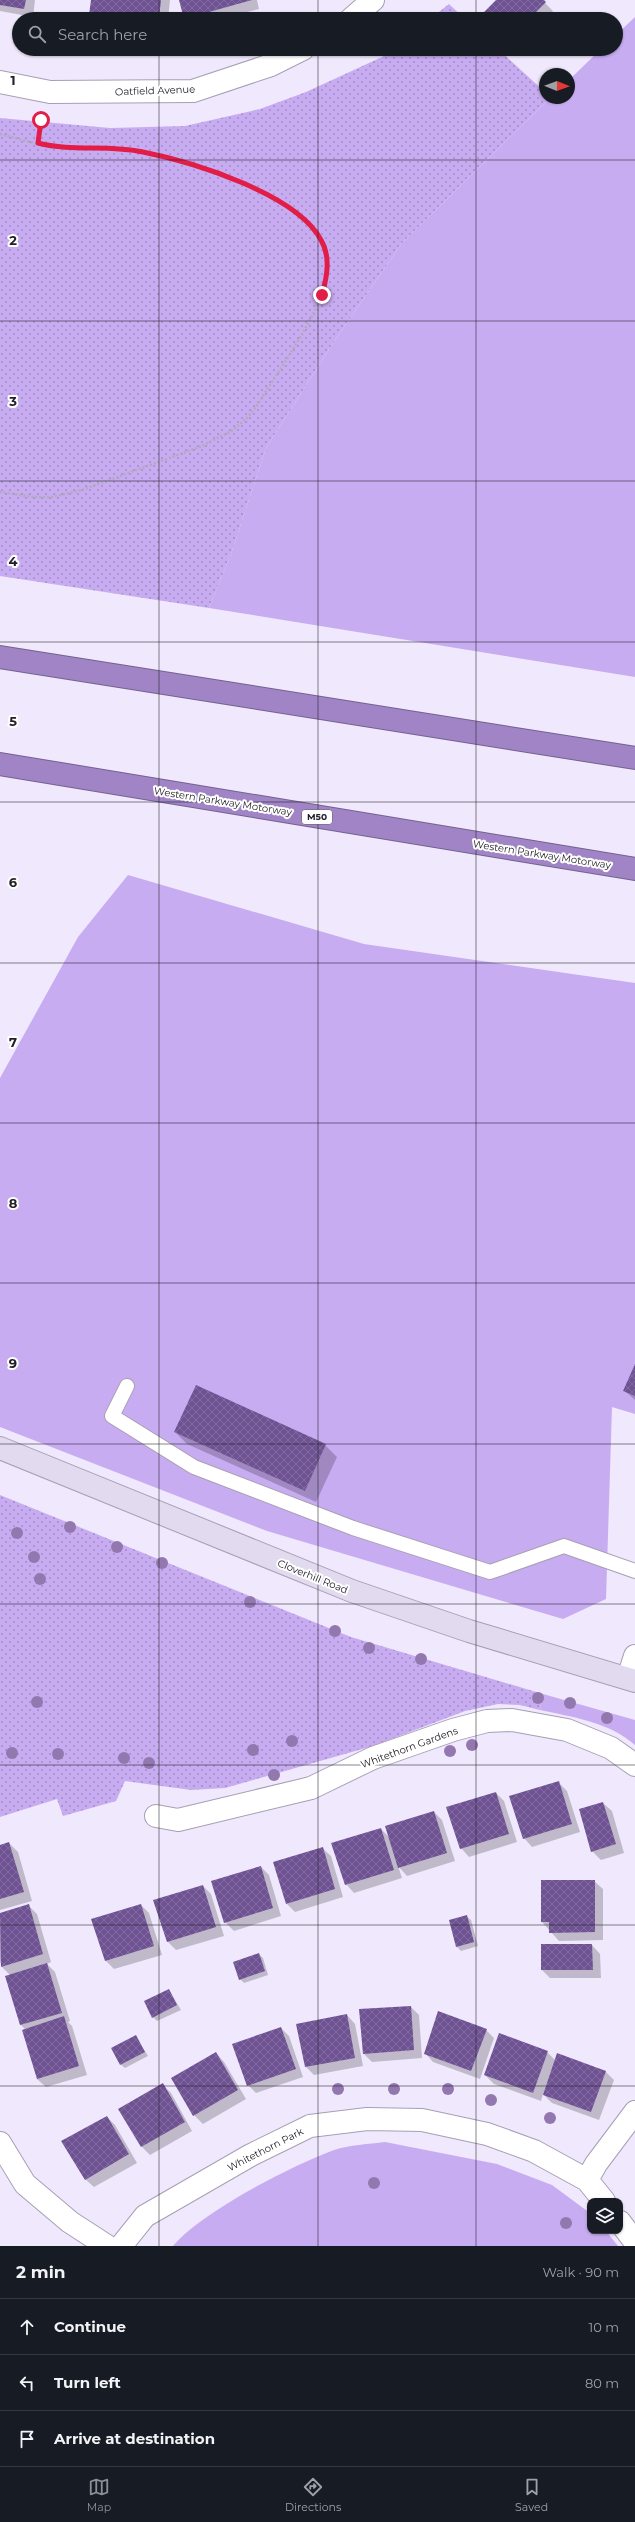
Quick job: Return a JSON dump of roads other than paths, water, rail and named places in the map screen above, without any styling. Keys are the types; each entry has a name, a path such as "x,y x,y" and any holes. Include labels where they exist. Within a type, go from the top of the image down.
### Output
{"highway":[{"path":"0,657 635,758"},
{"name":"Western Parkway Motorway","path":"0,764 635,869"}],"street":[{"path":"359,12 373,0"},
{"name":"Oatfield Avenue","path":"0,82 50,92 193,91 271,65 289,56"},
{"name":"Cloverhill Road","path":"0,1448 352,1591 469,1631 631,1680"},
{"path":"631,1680 635,1656"},
{"name":"Whitethorn Gardens","path":"156,1816 178,1820 311,1788 373,1758 453,1730 487,1721 512,1720 566,1730 611,1748 635,1765"},
{"path":"587,2180 596,2164 635,2112"},
{"name":"Whitethorn Park","path":"121,2246 145,2216 251,2155 310,2126 367,2119 422,2120 487,2134 534,2151 587,2180 602,2198"},
{"path":"0,2143 25,2184 70,2222 107,2246"},
{"path":"623,2226 635,2242"}],"lane":[{"path":"127,1386 112,1416 194,1467 353,1528 490,1572 564,1546 635,1571"}]}
